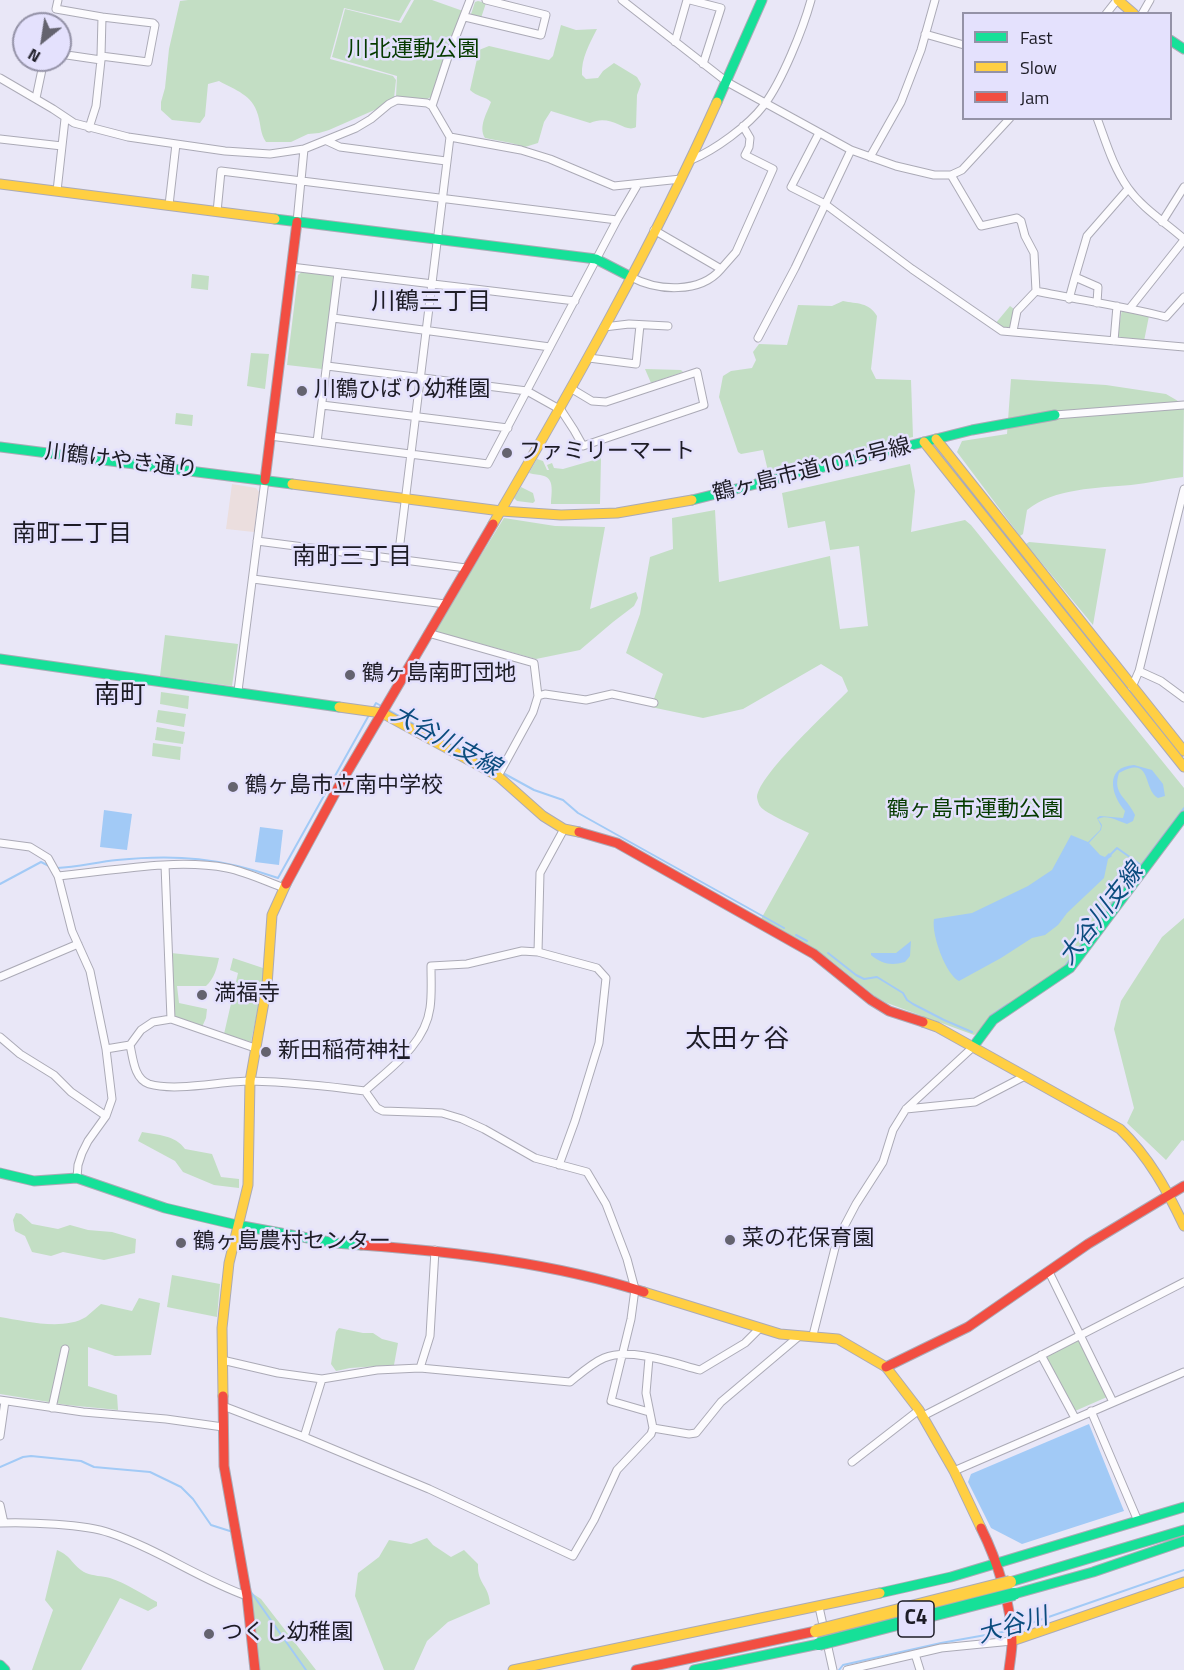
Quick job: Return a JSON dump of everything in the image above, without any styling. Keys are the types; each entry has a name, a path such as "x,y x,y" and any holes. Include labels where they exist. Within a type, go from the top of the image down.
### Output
{"main road":[{"path":"255,1670 247,1596 224,1466 222,1360 226,1292 237,1225 248,1185 250,1081 267,985 272,915 375,712 428,633 561,410 589,358 691,160 762,0"},
{"path":"1118,0 1132,12"},
{"path":"0,184 596,259 631,277"},
{"path":"297,222 265,480 501,511"},
{"path":"930,441 1055,415"},
{"name":"鶴ヶ島市道1015号線","path":"501,511 568,515 659,507 930,441"},
{"name":"鶴ヶ島市道1015号線","path":"930,441 1184,751"},
{"name":"鶴ヶ島市道1015号線","path":"930,441 1184,767"},
{"name":"川鶴けやき通り","path":"0,447 265,480"},
{"path":"0,659 375,712 498,776 543,816 564,829 594,835 617,843 814,954 871,1000 889,1011 937,1027 1120,1129 1139,1146 1155,1168 1184,1226"},
{"path":"973,1047 993,1020 1070,968 1184,816"},
{"path":"0,1173 34,1181 78,1178 165,1208 237,1225 335,1243 435,1250 545,1266 635,1289 760,1328 798,1337 813,1335 838,1339 886,1367 921,1413 954,1471 993,1552 1007,1606 1012,1641 1009,1670"},
{"path":"886,1367 968,1327 1184,1186"},
{"path":"513,1670 951,1577 1184,1507"},
{"name":"C4","path":"1012,1588 1184,1530"},
{"name":"C4","path":"694,1670 1012,1588 1093,1572 1184,1541"},
{"path":"1012,1641 1184,1582"},
{"name":"C4","path":"636,1670 817,1638"},
{"path":"0,1665 5,1670"}],"street":[{"path":"58,0 56,9 153,23 154,25 148,62 72,55"},
{"path":"432,106 470,0"},
{"path":"465,17 541,35 546,15 486,0"},
{"path":"622,0 727,81 819,133 870,157 920,172 951,175 962,170 1008,120"},
{"path":"675,42 688,0 721,8 703,64"},
{"path":"691,160 743,126 766,103 779,78 811,0"},
{"path":"870,157 896,115 921,50 935,0"},
{"path":"1108,12 1118,0"},
{"path":"89,128 96,106 102,17"},
{"path":"925,34 962,45"},
{"path":"36,98 41,72"},
{"path":"0,78 36,98 66,119 89,128 176,144 257,154 304,149 327,141 364,124 395,101 427,103 432,106 450,137 430,284 398,559"},
{"path":"57,191 66,119"},
{"path":"1098,120 1109,153 1128,189 1184,240 1131,308"},
{"path":"631,277 653,285 682,288 717,274 736,252 773,169 745,155 750,138 743,126"},
{"path":"819,133 791,187 825,204 1002,332 1013,331 1184,347"},
{"path":"450,137 521,150 550,159 614,186 681,179"},
{"path":"0,139 62,146"},
{"path":"327,141 340,147 446,160"},
{"path":"169,206 176,144"},
{"path":"297,222 304,149"},
{"path":"758,338 851,150"},
{"path":"217,212 221,171 617,220"},
{"path":"951,175 981,226 1017,218 1021,221 1025,236 1034,253 1036,291 1017,311 1013,331"},
{"path":"270,436 488,465 638,184"},
{"path":"1162,222 1184,187"},
{"path":"1069,299 1087,236 1128,189"},
{"path":"654,230 721,269"},
{"path":"291,267 575,301"},
{"path":"316,442 338,273"},
{"path":"1075,277 1098,287 1097,303"},
{"path":"1036,291 1069,299 1131,308 1166,317 1184,297"},
{"path":"1114,341 1118,306"},
{"path":"333,318 550,347"},
{"path":"589,358 636,364 640,325"},
{"path":"604,327 668,326"},
{"path":"327,366 527,391 561,410 583,446 704,405 697,372 606,402 592,401 572,389"},
{"path":"322,405 508,428"},
{"path":"1055,415 1184,405"},
{"path":"238,691 265,480"},
{"path":"1132,687 1139,671 1184,489"},
{"path":"257,542 466,568"},
{"path":"253,579 445,604"},
{"path":"428,633 534,663 538,696 533,712 498,776"},
{"path":"1139,671 1161,681 1184,698"},
{"path":"538,696 545,694 586,700 612,694 654,703"},
{"path":"538,952 540,873 564,829"},
{"path":"0,843 30,848 48,858 58,876 72,931 90,971 106,1049 112,1100 106,1116 82,1153 78,1165 78,1178"},
{"path":"58,876 165,865 225,868 284,888"},
{"path":"165,865 171,1019"},
{"path":"0,977 78,944"},
{"path":"365,1091 423,1034 430,1009 431,966 467,964 522,951 538,952 597,968 606,978 599,1043 559,1165"},
{"path":"106,1049 130,1045 141,1030 153,1022 171,1019 255,1048"},
{"path":"0,1037 20,1054 54,1075 71,1092 106,1116"},
{"path":"130,1045 135,1068 148,1084 180,1086 250,1081 332,1086 365,1091 377,1108 383,1111 442,1113 484,1129 535,1158 587,1172 606,1204 627,1259 635,1289 631,1319 611,1401 649,1412"},
{"path":"813,1335 837,1240 856,1204 883,1162 893,1130 906,1109 973,1047"},
{"path":"906,1109 975,1102 1025,1076"},
{"path":"420,1368 430,1336 435,1250"},
{"path":"1049,1272 1113,1402"},
{"path":"852,1462 921,1413 1184,1282"},
{"path":"222,1360 278,1373 322,1379 377,1370 420,1368 570,1382 604,1358 623,1354 700,1370 745,1343 760,1328"},
{"path":"653,1428 689,1434 696,1433 721,1402 798,1337"},
{"path":"52,1408 65,1349"},
{"path":"1041,1355 1075,1418"},
{"path":"223,1406 438,1493 573,1556 594,1520 617,1470 651,1434 653,1428 646,1393 649,1358"},
{"path":"954,1471 1184,1372"},
{"path":"304,1437 322,1379"},
{"path":"0,1436 3,1400 52,1408 223,1427"},
{"path":"1091,1412 1138,1521"},
{"path":"0,1505 2,1523 54,1525 108,1532 162,1556 212,1583 247,1596"},
{"path":"819,1606 833,1670"},
{"path":"847,1670 941,1648 1012,1641"},
{"path":"915,1654 920,1670"}],"shaded area":[{"path":"232,484 256,488 259,492 254,532 226,529"}],"green space":[{"path":"411,0 399,21 344,8 330,59 393,76 396,80 394,98 379,108 329,130 308,134 291,142 266,142 256,108 243,94 219,81 208,84 205,116 200,123 172,120 161,110 161,102 165,88 169,49 180,1"},
{"name":"川北運動公園","path":"414,0 432,0 463,11 431,97 427,99 396,97 397,76 332,57 345,9 401,23"},
{"path":"475,2 486,3 481,18 471,14"},
{"path":"561,25 576,30 597,29 583,63 582,75 586,79 598,78 614,63 637,77 641,84 637,95 636,127 627,128 605,120 590,123 551,111 544,122 538,143 525,147 485,138 482,129 491,102 470,90 479,50 489,46 549,60 553,56"},
{"path":"303,271 334,276 322,369 287,365 298,275"},
{"path":"192,274 209,276 208,290 191,288"},
{"path":"843,301 866,306 877,316 871,369 876,379 911,380 913,437 768,471 763,450 741,454 738,452 719,397 723,376 731,371 752,368 756,360 753,352 759,344 787,345 798,305 832,306"},
{"path":"1010,306 1014,309 1010,327 1003,329 995,324"},
{"path":"1122,309 1149,316 1144,341 1117,339"},
{"path":"251,353 269,354 265,389 247,386"},
{"path":"645,369 681,370 683,372 651,383"},
{"path":"1011,379 1106,385 1166,394 1184,402 1183,477 1077,490 1050,497 1027,510 1023,534 1020,536 957,452 962,441 1007,434"},
{"path":"176,413 193,415 192,426 175,424"},
{"path":"601,458 600,504 551,504 550,480 544,476 529,473 537,459 543,461 549,470 547,465 552,463 554,468 563,469"},
{"name":"鶴ヶ島市運動公園","path":"910,464 915,491 911,532 965,520 971,525 1184,788 1184,811 1063,972 974,1035 887,1003 876,997 829,959 761,919 809,833 763,809 757,797 761,787 782,758 848,691 842,677 821,664 743,709 703,718 651,707 663,674 626,653 640,614 650,557 673,549 672,518 715,510 719,582 830,556 840,629 868,626 859,546 830,550 825,521 788,528 782,493"},
{"path":"521,487 533,493 535,501 533,503 517,501 514,498"},
{"path":"504,518 555,526 605,527 590,609 636,592 638,598 634,606 580,650 536,659 434,631"},
{"path":"1029,542 1106,549 1093,625 1026,544"},
{"path":"165,635 238,644 232,686 160,676"},
{"path":"161,692 189,696 188,709 160,704"},
{"path":"158,710 186,714 184,727 156,722"},
{"path":"157,727 185,732 183,744 155,740"},
{"path":"153,743 181,747 180,760 152,756"},
{"path":"1184,918 1184,1141 1182,1140 1166,1160 1127,1123 1134,1108 1114,1029 1121,1001 1162,937"},
{"path":"171,953 219,958 213,977 206,986 177,986 179,1003 207,1009 202,1027 173,1017"},
{"name":"満福寺","path":"233,958 266,969 251,1042 224,1034 238,973 230,970"},
{"path":"142,1132 171,1138 185,1149 212,1154 221,1177 239,1179 239,1188 214,1185 183,1172 175,1161 138,1141"},
{"path":"16,1213 21,1214 32,1224 58,1229 70,1225 88,1230 112,1232 136,1239 135,1253 104,1260 63,1252 51,1256 32,1252 25,1236 15,1231 13,1220"},
{"path":"172,1275 220,1284 217,1317 167,1307"},
{"path":"139,1298 160,1303 151,1355 115,1356 88,1347 88,1386 117,1395 118,1410 67,1405 0,1394 0,1317 44,1324 66,1323 86,1317 101,1304 132,1311"},
{"path":"339,1328 373,1333 382,1339 398,1343 394,1365 336,1371 331,1364 336,1332"},
{"path":"1079,1340 1107,1397 1075,1411 1046,1357"},
{"path":"427,1538 451,1557 464,1550 478,1564 479,1576 488,1593 490,1604 448,1622 427,1641 414,1670 384,1670 355,1596 358,1573 379,1557 389,1540 411,1544"},
{"path":"57,1550 86,1573 122,1583 157,1602 157,1606 148,1611 120,1598 81,1670 32,1670 53,1610 45,1600"},
{"path":"252,1593 261,1599 316,1670 258,1670 250,1598"}],"water":[{"path":"1134,765 1152,770 1163,784 1165,796 1158,798 1153,794 1142,770 1130,768 1119,773 1117,786 1135,815 1133,821 1127,824 1109,818 1098,819 1102,825 1101,830 1089,843 1100,855 1105,857 1109,853 1112,856 1108,859 1104,878 1067,913 1058,925 1045,935 1032,938 959,981 954,977 941,953 935,934 934,919 972,913 1028,886 1052,870 1071,835 1088,842 1100,830 1101,826 1097,818 1100,816 1123,818 1125,811 1116,797 1114,776 1124,767"},
{"path":"104,810 132,814 127,850 100,847"},
{"path":"260,827 283,830 279,865 255,862"},
{"path":"911,941 910,956 905,962 887,963 871,955 871,953 896,953"},
{"path":"1089,1424 1124,1511 1022,1544 991,1528 968,1482 971,1474"}],"waterway":[{"name":"大谷川支線","path":"372,710 376,703 383,707"},
{"name":"大谷川支線","path":"388,710 534,790 563,800 578,813 784,928"},
{"name":"大谷川支線","path":"57,868 159,857 218,862 278,878 369,715"},
{"name":"大谷川支線","path":"1065,966 1184,808"},
{"path":"1110,855 1117,848 1141,865"},
{"name":"大谷川支線","path":"0,884 41,862 49,866"},
{"path":"796,935 807,941"},
{"path":"828,953 856,975 864,979 877,977 903,993 913,1004 972,1032"},
{"name":"大谷川支線","path":"990,1016 1008,1004"},
{"path":"0,1467 31,1456 81,1461 94,1467 150,1472 181,1487 193,1499 211,1525 233,1532"},
{"name":"大谷川","path":"1014,1629 1184,1570"},
{"path":"251,1592 306,1670"},
{"name":"大谷川","path":"839,1670 843,1665 1008,1631"}],"traffic: fast":[{"path":"717,102 762,0"},
{"path":"1172,41 1184,49"},
{"path":"275,219 596,259 631,277"},
{"path":"692,500 972,430 1055,415"},
{"path":"0,447 292,484"},
{"path":"0,659 339,707"},
{"path":"973,1047 993,1020 1070,968 1184,816"},
{"path":"0,1173 34,1181 77,1178 165,1208 237,1225 335,1243 361,1245"},
{"path":"880,1593 951,1577 1184,1507"},
{"path":"1010,1582 1184,1530"},
{"path":"1014,1594 1093,1572 1184,1541"},
{"path":"819,1644 1014,1594"},
{"path":"694,1670 819,1644"},
{"path":"0,1665 5,1670"}],"traffic: slow":[{"path":"1118,0 1132,12"},
{"path":"493,524 611,316 666,210 717,102"},
{"path":"0,184 275,219"},
{"path":"936,439 1184,751"},
{"path":"924,442 1184,767"},
{"path":"292,484 501,511 561,515 617,513 692,500"},
{"path":"339,707 382,713 498,776 543,816 564,829 579,832"},
{"path":"223,1396 222,1328 229,1263 248,1185 250,1081 267,985 272,915 286,884"},
{"path":"923,1022 937,1027 1120,1129 1140,1151 1156,1174 1184,1226"},
{"path":"644,1292 780,1334 838,1339 886,1367 919,1410 954,1471 981,1528"},
{"path":"816,1631 1010,1582"},
{"path":"1012,1641 1184,1582"},
{"path":"513,1670 880,1593"}],"traffic: jam":[{"path":"265,480 297,222"},
{"path":"286,884 339,786 493,524"},
{"path":"579,832 617,843 814,954 871,1000 889,1011 923,1022"},
{"path":"886,1367 968,1327 1088,1244 1184,1186"},
{"path":"361,1245 504,1260 574,1273 644,1292"},
{"path":"223,1396 224,1466 247,1596 255,1670"},
{"path":"981,1528 998,1569 1009,1614 1012,1642 1009,1670"},
{"path":"636,1670 816,1631"}],"place":[{"name":"川鶴ひばり幼稚園","path":"302,391"},
{"name":"ファミリーマート","path":"507,453"},
{"name":"鶴ヶ島南町団地","path":"350,675"},
{"name":"鶴ヶ島市立南中学校","path":"233,787"},
{"name":"満福寺","path":"202,995"},
{"name":"新田稲荷神社","path":"266,1052"},
{"name":"菜の花保育園","path":"730,1240"},
{"name":"鶴ヶ島農村センター","path":"181,1243"},
{"name":"つくし幼稚園","path":"209,1634"}],"district":[{"name":"川鶴三丁目","path":"431,303"},
{"name":"南町二丁目","path":"72,535"},
{"name":"南町三丁目","path":"352,558"},
{"name":"南町","path":"120,697"},
{"name":"太田ヶ谷","path":"737,1041"}]}
